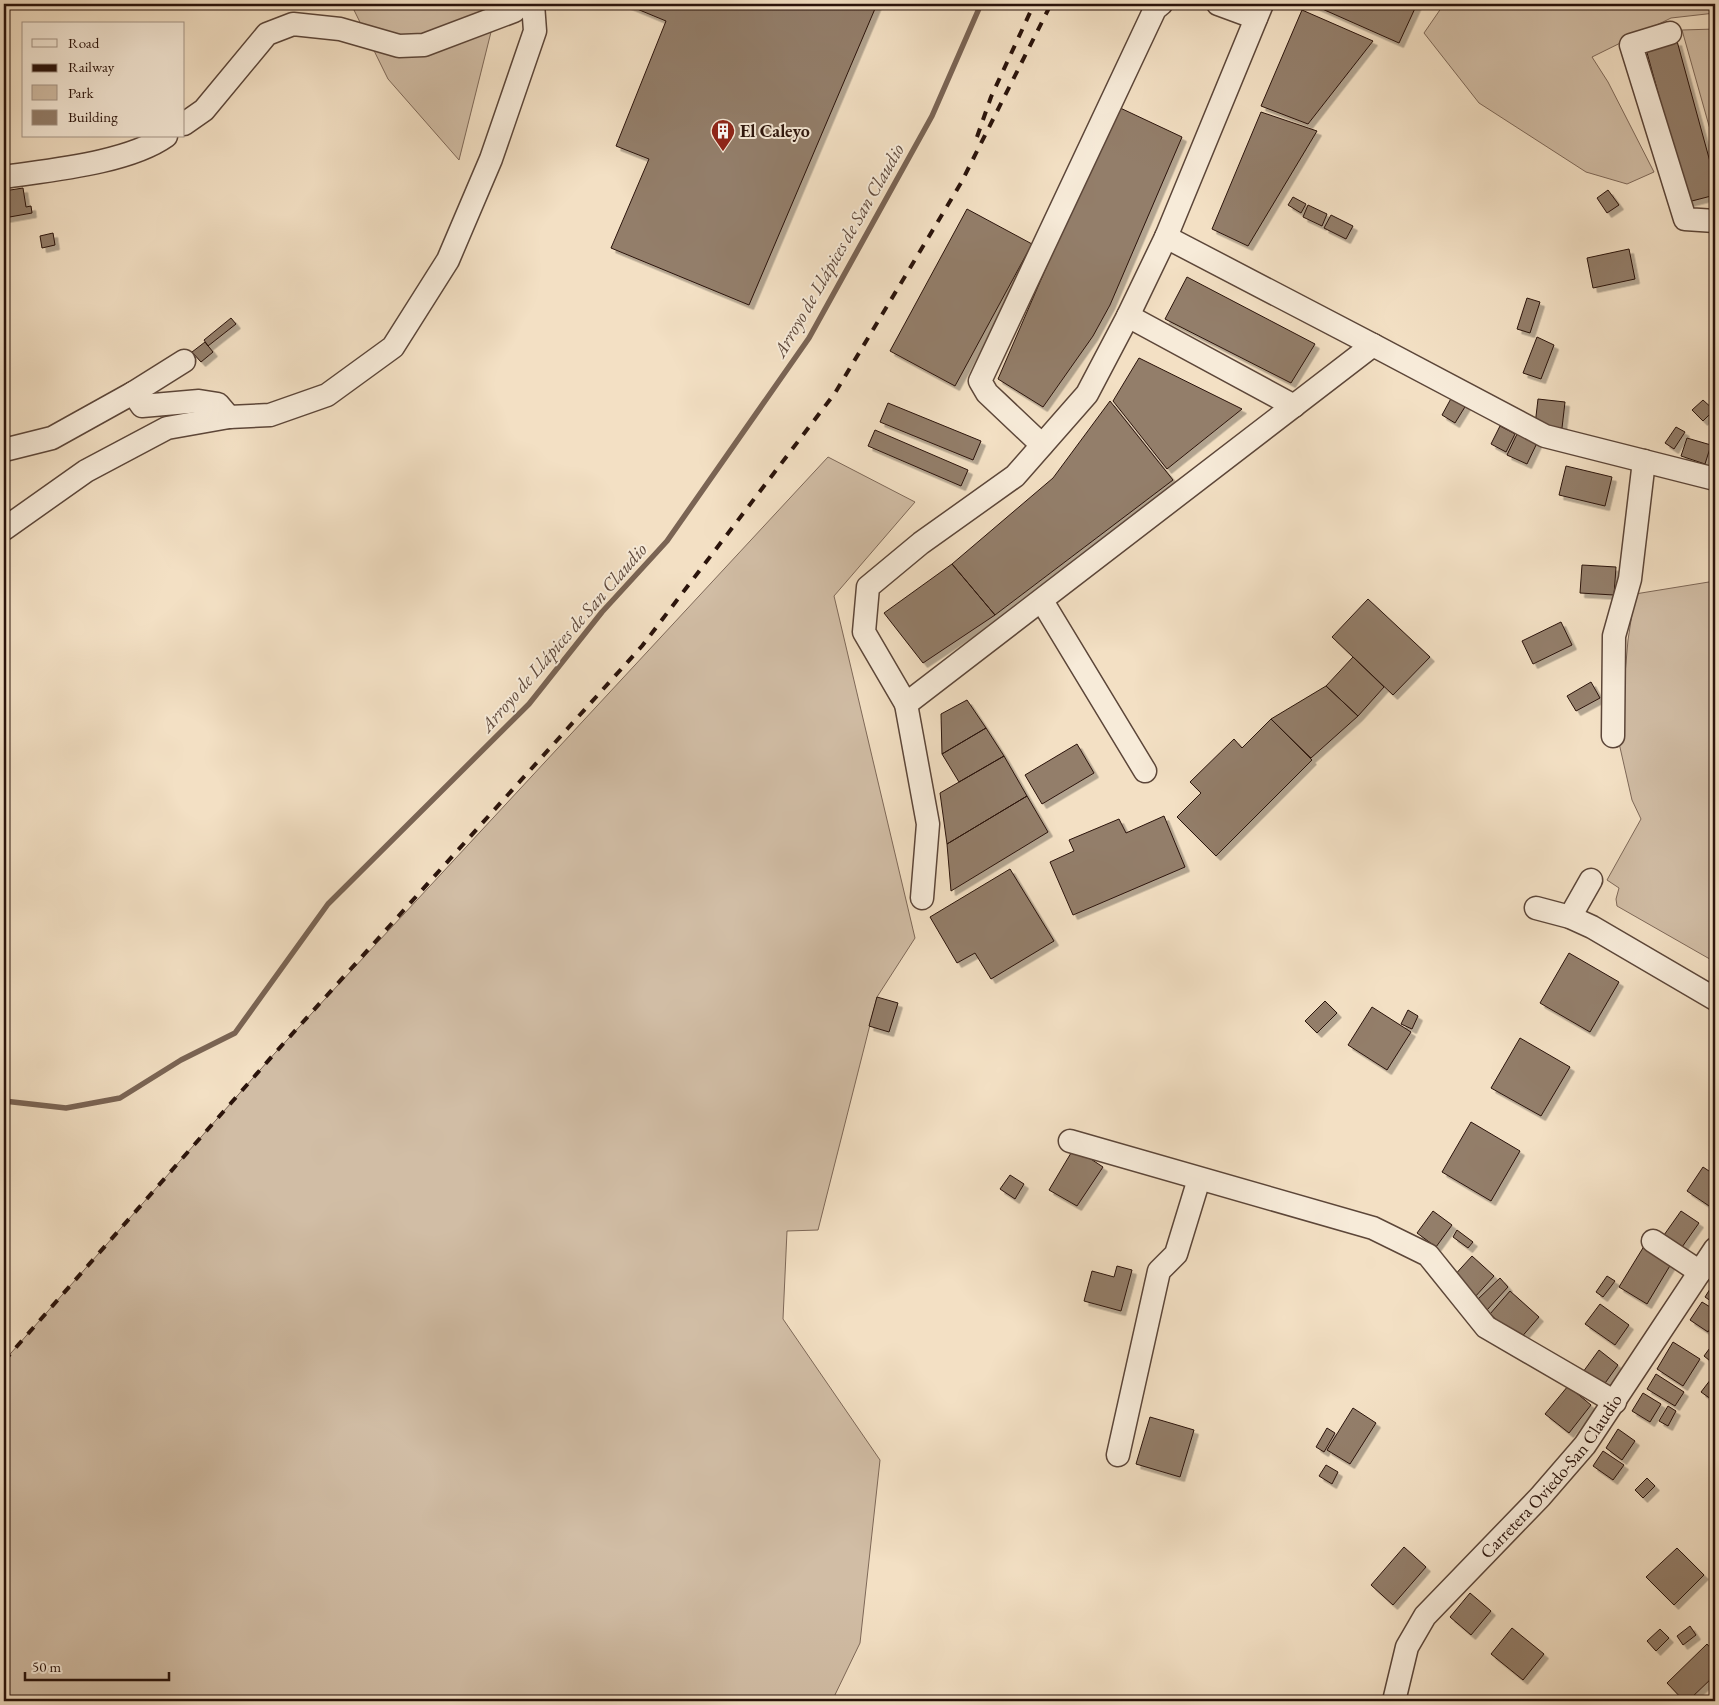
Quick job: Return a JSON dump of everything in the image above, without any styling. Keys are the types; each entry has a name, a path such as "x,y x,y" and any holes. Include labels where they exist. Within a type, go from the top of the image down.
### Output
{"street":[{"path":"185,123 204,110 267,34 294,24 340,29 399,46 424,45 514,11 520,4"},
{"path":"4,529 86,471 167,428 230,417 270,415 327,395 393,347 448,260 491,158 535,31 533,4"},
{"path":"1042,445 988,393 980,381 1155,9 1161,4"},
{"path":"922,898 928,824 906,704 864,632 868,587 921,543 1015,476 1087,394 1128,316 1166,237 1259,11 1218,4"},
{"path":"1670,33 1631,45 1685,220 1715,221"},
{"path":"4,176 85,165 154,144 163,138"},
{"path":"1166,237 1545,436 1715,480"},
{"path":"1128,316 1294,406"},
{"path":"906,704 1373,345"},
{"path":"4,450 52,438 133,393 184,361"},
{"path":"133,393 142,406 199,401 218,404 230,417"},
{"path":"1613,736 1614,636 1630,579 1644,461"},
{"path":"1042,601 1145,770"},
{"path":"1570,917 1591,880"},
{"path":"1536,908 1570,917 1715,999"},
{"path":"1070,1141 1373,1228 1428,1255 1486,1327 1614,1402"},
{"path":"1118,1454 1159,1271 1176,1254 1199,1179"},
{"path":"1653,1241 1700,1272"},
{"name":"Carretera Oviedo-San Claudio","path":"1394,1701 1407,1647 1425,1616 1540,1497 1585,1445 1715,1249"}],"green space":[{"path":"351,4 498,4 459,160 388,79"},
{"path":"1444,4 1715,4 1715,13 1671,18 1592,57 1608,82 1654,172 1627,184 1586,172 1479,103 1424,33"},
{"path":"1715,29 1715,147 1682,30"},
{"path":"828,457 915,502 834,596 915,938 877,997 818,1230 787,1231 783,1319 880,1460 860,1643 832,1701 4,1701 4,1361 275,1053"},
{"path":"1715,581 1715,962 1617,906 1616,899 1619,888 1607,880 1641,819 1632,800 1619,743 1628,640 1635,594"}],"building":[{"name":"El Caleyo","path":"625,4 877,4 749,305 611,248 649,159 616,146 666,21"},
{"path":"1311,4 1417,4 1399,43"},
{"path":"1302,10 1373,41 1308,124 1261,106"},
{"path":"1677,41 1715,180 1715,195 1688,202 1646,49"},
{"path":"1116,106 1182,137 1110,305 1093,336 1043,407 998,379"},
{"path":"1261,112 1317,131 1248,246 1212,229"},
{"path":"23,188 26,207 31,206 32,213 4,218 4,191"},
{"path":"1608,190 1619,205 1607,213 1597,198"},
{"path":"1293,197 1306,204 1301,213 1288,205"},
{"path":"1308,205 1327,214 1322,226 1303,217"},
{"path":"967,209 1032,244 955,386 890,351"},
{"path":"1331,215 1353,226 1346,239 1324,228"},
{"path":"53,233 55,245 42,248 40,236"},
{"path":"1629,249 1635,279 1593,288 1587,258"},
{"path":"1187,277 1315,344 1291,383 1165,319"},
{"path":"1527,298 1540,302 1530,333 1517,329"},
{"path":"231,318 236,324 208,346 204,340"},
{"path":"1537,337 1554,345 1541,379 1523,373"},
{"path":"205,342 213,352 201,362 192,352"},
{"path":"1139,358 1242,409 1167,469 1113,401"},
{"path":"1454,393 1468,402 1455,423 1442,415"},
{"path":"1538,399 1565,402 1562,428 1535,425"},
{"path":"1703,400 1714,410 1703,421 1692,410"},
{"path":"1110,401 1173,480 995,615 952,564 1053,478"},
{"path":"888,403 981,441 973,460 880,422"},
{"path":"1500,426 1515,434 1506,452 1491,444"},
{"path":"1676,427 1685,432 1674,449 1665,443"},
{"path":"875,430 968,470 961,486 868,446"},
{"path":"1517,434 1537,443 1527,464 1507,455"},
{"path":"1687,438 1711,445 1705,464 1681,456"},
{"path":"1566,466 1612,477 1605,506 1559,495"},
{"path":"952,564 995,615 923,663 884,613"},
{"path":"1582,565 1616,567 1614,595 1580,593"},
{"path":"1368,599 1430,657 1393,695 1332,637"},
{"path":"1561,622 1572,645 1533,664 1522,641"},
{"path":"1353,657 1384,687 1358,716 1326,686"},
{"path":"1591,682 1600,698 1576,711 1567,696"},
{"path":"1326,686 1358,716 1311,758 1271,719"},
{"path":"967,700 986,728 942,754 941,714"},
{"path":"1271,719 1312,760 1216,856 1177,817 1201,793 1190,782 1234,739 1242,748"},
{"path":"986,728 1004,756 959,782 942,754"},
{"path":"1077,744 1094,773 1042,804 1025,775"},
{"path":"1004,756 1027,796 947,844 940,793"},
{"path":"1027,796 1048,832 951,891 947,844"},
{"path":"1164,816 1185,867 1073,915 1050,862 1074,851 1069,840 1119,819 1126,833"},
{"path":"1010,869 1054,941 991,979 975,953 957,963 930,917"},
{"path":"1569,953 1619,982 1590,1032 1540,1003"},
{"path":"877,997 898,1003 889,1032 869,1026"},
{"path":"1325,1001 1337,1013 1317,1033 1305,1021"},
{"path":"1372,1007 1411,1032 1387,1070 1348,1045"},
{"path":"1408,1010 1418,1016 1412,1029 1401,1024"},
{"path":"1520,1038 1570,1067 1541,1116 1491,1088"},
{"path":"1471,1122 1520,1151 1491,1201 1442,1172"},
{"path":"1074,1148 1103,1167 1077,1206 1049,1190"},
{"path":"1703,1167 1715,1175 1715,1210 1687,1191"},
{"path":"1010,1175 1024,1184 1015,1199 1000,1189"},
{"path":"1433,1211 1452,1225 1436,1247 1417,1233"},
{"path":"1681,1211 1699,1223 1682,1247 1664,1235"},
{"path":"1457,1230 1473,1242 1468,1248 1453,1237"},
{"path":"1646,1243 1674,1259 1647,1304 1619,1287"},
{"path":"1472,1256 1494,1276 1474,1298 1452,1278"},
{"path":"1117,1266 1132,1270 1121,1311 1084,1301 1092,1271 1114,1277"},
{"path":"1607,1276 1615,1281 1603,1297 1596,1292"},
{"path":"1500,1278 1508,1287 1487,1310 1477,1300"},
{"path":"1715,1281 1715,1304 1705,1297"},
{"path":"1510,1291 1539,1317 1519,1340 1490,1314"},
{"path":"1702,1302 1715,1310 1715,1320 1708,1332 1690,1320"},
{"path":"1600,1304 1629,1325 1615,1345 1585,1324"},
{"path":"1715,1341 1715,1365 1704,1356"},
{"path":"1673,1342 1700,1359 1683,1386 1657,1369"},
{"path":"1599,1350 1618,1365 1603,1386 1583,1372"},
{"path":"1656,1374 1684,1392 1675,1406 1647,1389"},
{"path":"1711,1379 1715,1382 1715,1402 1701,1392"},
{"path":"1568,1386 1591,1405 1569,1433 1545,1414"},
{"path":"1643,1393 1661,1404 1650,1422 1632,1411"},
{"path":"1668,1406 1676,1411 1668,1426 1659,1421"},
{"path":"1353,1408 1376,1423 1350,1464 1327,1450"},
{"path":"1150,1417 1194,1430 1180,1477 1136,1464"},
{"path":"1327,1428 1335,1433 1324,1452 1316,1447"},
{"path":"1618,1429 1635,1441 1622,1460 1606,1448"},
{"path":"1603,1451 1624,1465 1613,1480 1593,1466"},
{"path":"1326,1465 1338,1472 1332,1484 1319,1476"},
{"path":"1647,1478 1655,1486 1643,1498 1635,1490"},
{"path":"1404,1547 1426,1567 1393,1605 1371,1585"},
{"path":"1677,1548 1704,1575 1674,1605 1646,1577"},
{"path":"1470,1593 1491,1611 1471,1635 1450,1617"},
{"path":"1690,1626 1696,1635 1683,1645 1677,1636"},
{"path":"1512,1628 1544,1654 1523,1680 1491,1654"},
{"path":"1660,1629 1669,1638 1656,1651 1647,1641"},
{"path":"1707,1644 1715,1653 1715,1675 1688,1701 1684,1701 1667,1683"}],"waterway":[{"name":"Arroyo de Llápices de San Claudio","path":"4,1101 66,1108 120,1098 181,1060 235,1033 328,904 529,704 602,612 667,541 809,338 932,116 981,4"}],"railway":[{"path":"977,137 991,97 1034,4"},
{"path":"4,1361 275,1053 642,646 835,393 961,183 1051,4"}],"place":[{"name":"El Caleyo","path":"723,152"}]}
